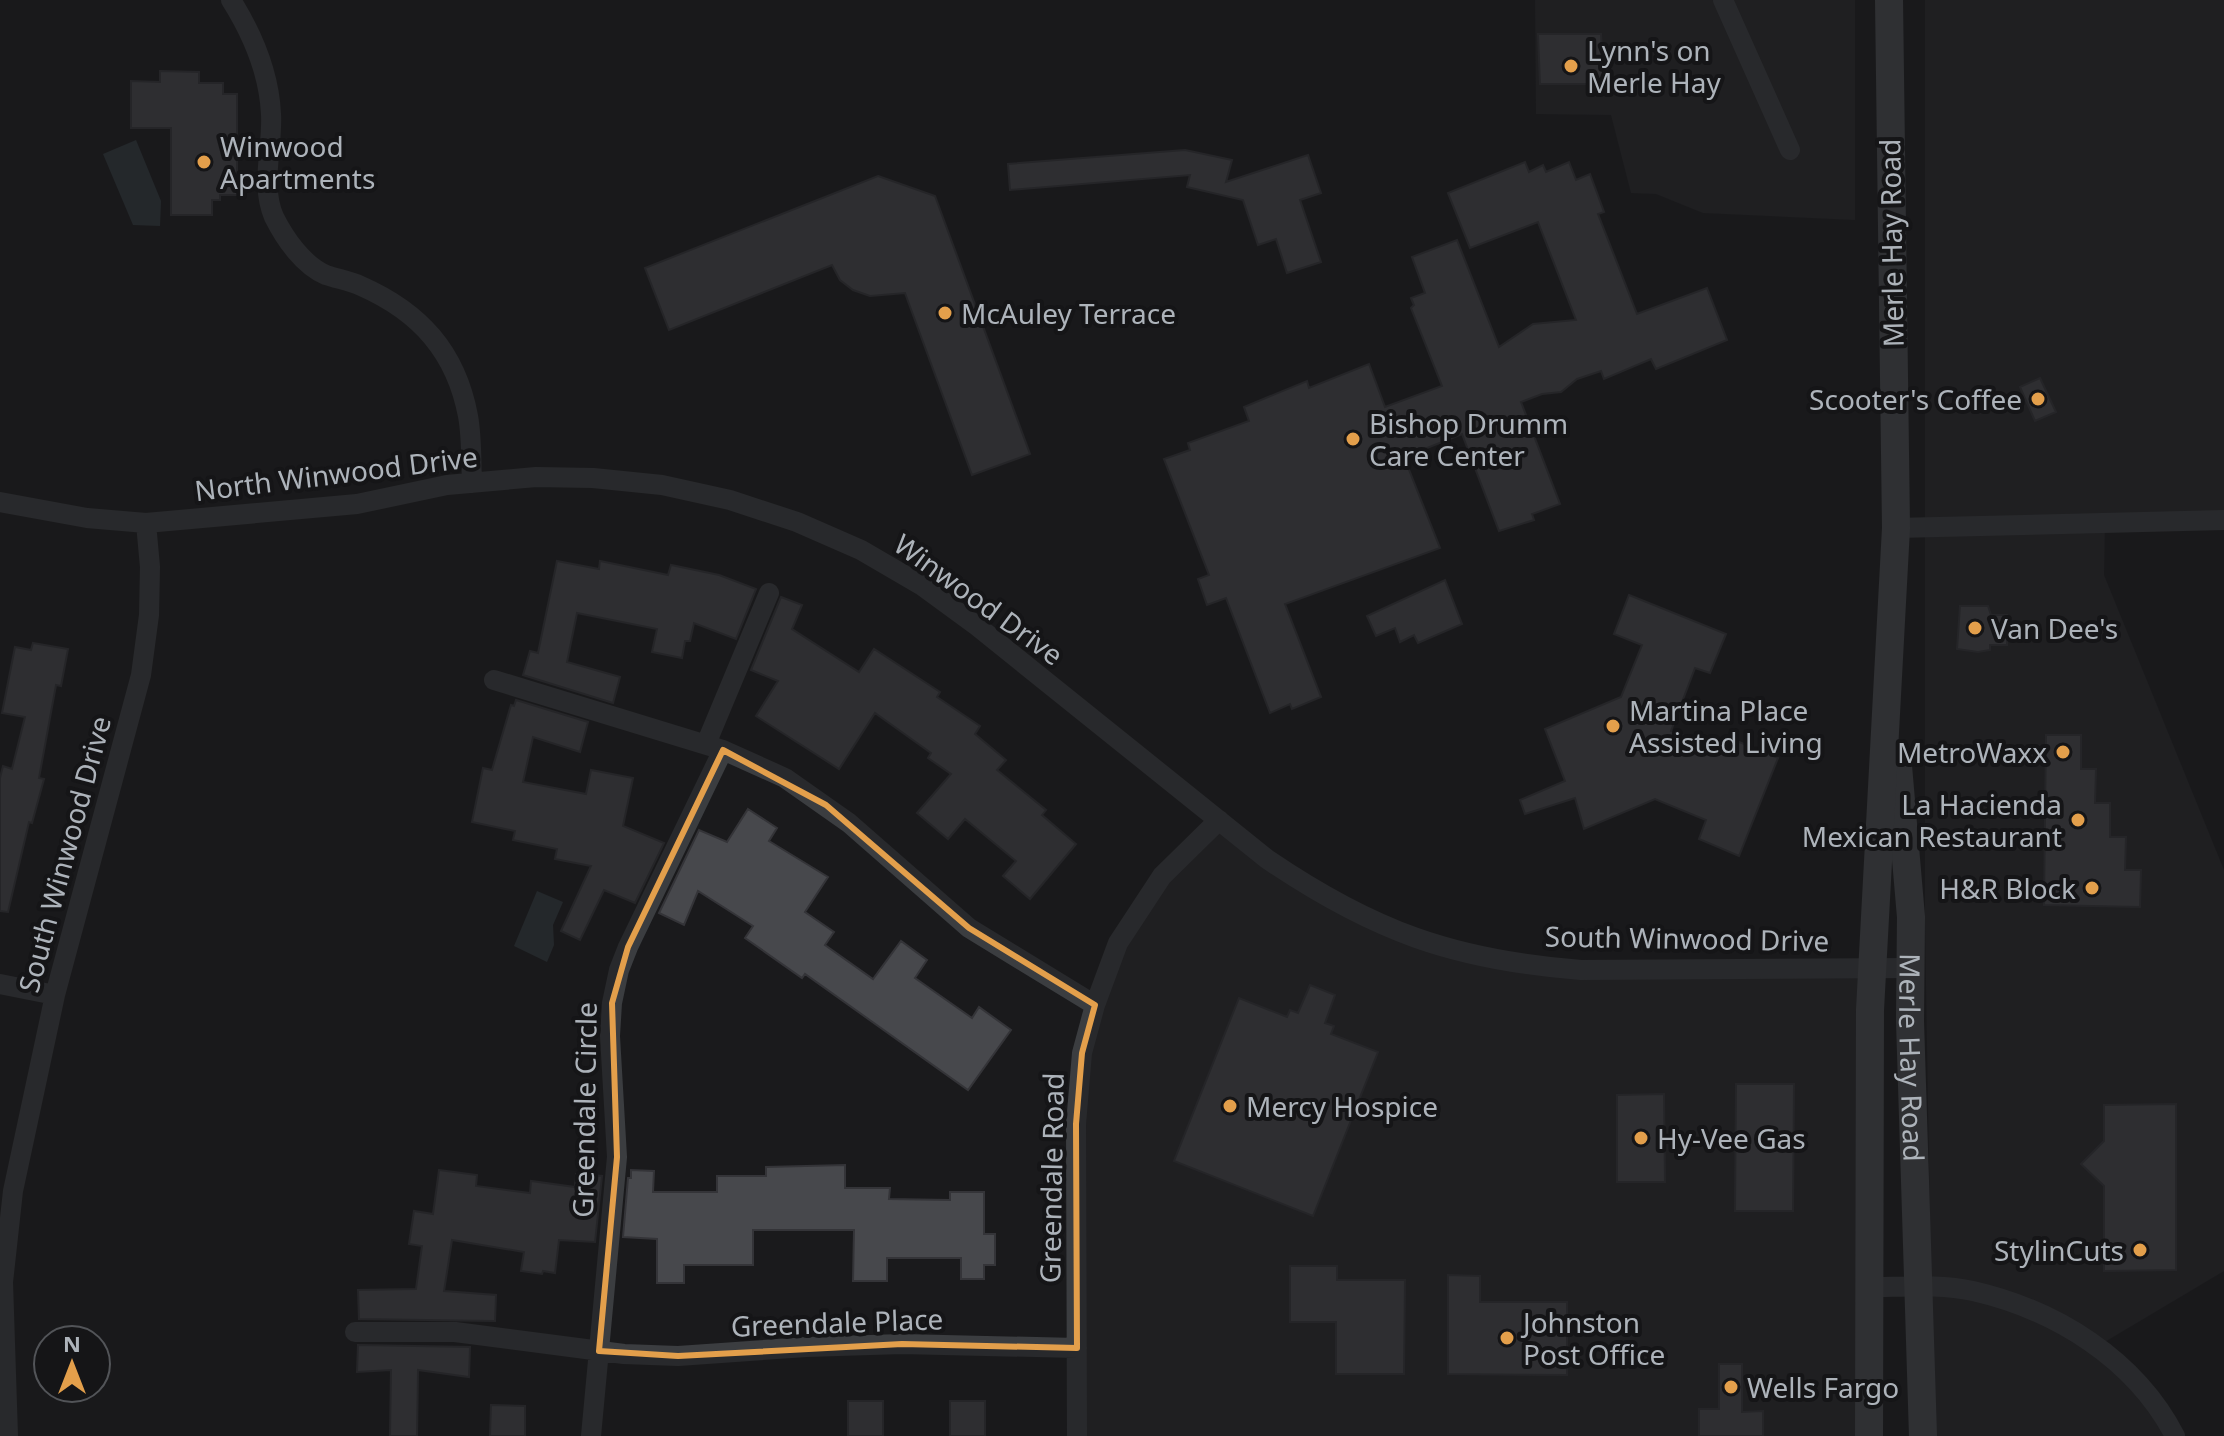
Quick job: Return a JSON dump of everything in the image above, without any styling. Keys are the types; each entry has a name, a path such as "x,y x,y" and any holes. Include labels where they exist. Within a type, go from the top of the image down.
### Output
{"main road":[{"name":"Merle Hay Road","path":"1869,1436 1870,1021 1896,528 1889,0"},
{"name":"Merle Hay Road","path":"1890,678 1911,917 1910,1021 1923,1436"}],"street":[{"path":"231,0 250,31 265,74 271,114 267,182 273,215 296,253 323,273 359,285 404,308 439,343 462,387 469,420 472,483"},
{"path":"1723,0 1790,150"},
{"name":"North Winwood Drive","path":"0,502 87,518 146,523 357,504 447,485 536,477"},
{"name":"Winwood Drive","path":"536,477 593,478 662,485 730,500 797,522 861,550 921,585 1101,725"},
{"path":"1896,528 2224,520"},
{"name":"South Winwood Drive","path":"8,1436 3,1282 13,1191 55,995 141,675 149,615 150,567 146,523"},
{"name":"Greendale Circle","path":"599,1351 617,1157 610,1036 612,1003 619,970 715,747 769,593"},
{"path":"494,680 715,747 785,778 826,805 901,866 969,928 1095,1005"},
{"name":"South Winwood Drive","path":"1101,725 1267,859 1339,904 1415,939 1469,955 1581,970 1911,968"},
{"name":"Greendale Road","path":"1077,1436 1076,1124 1082,1053 1095,1005 1118,943 1162,876 1219,820"},
{"path":"0,984 55,995"},
{"path":"1869,1287 1920,1286 1971,1290 2037,1312 2098,1346 2131,1373 2163,1413 2175,1436"},
{"name":"Greendale Place","path":"355,1332 455,1332 599,1351 678,1356 902,1344 1077,1348"},
{"path":"591,1436 599,1351"}],"highlighted area":[{"path":"723,750 826,805 969,928 1095,1005 1082,1053 1076,1124 1077,1348 902,1344 678,1356 599,1351 617,1157 612,1003 628,947"}],"shaded area":[{"path":"1535,0 1855,0 1855,220 1703,213 1656,194 1631,193 1611,115 1536,114"},
{"path":"1925,0 2224,0 2224,520 2105,524 2104,575 2224,870 2224,1271 2098,1346 2175,1436 1922,1436 1931,1287 1925,925"},
{"path":"136,140 161,201 160,226 133,225 103,154"},
{"path":"1219,820 1363,918 1542,967 1872,968 1871,1436 1077,1436 1082,1053 1118,943"},
{"path":"537,891 563,902 553,925 554,945 547,962 514,946"}],"building":[{"name":"Lynn's on Merle Hay","path":"1538,34 1601,34 1604,84 1540,84"},
{"name":"Winwood Apartments","path":"160,71 199,72 199,83 223,83 223,94 237,94 237,195 220,195 220,200 212,200 212,215 171,215 171,128 131,128 131,81 160,82"},
{"path":"1185,150 1232,160 1226,182 1308,155 1321,193 1300,200 1321,262 1287,273 1276,239 1258,245 1243,200 1187,187 1190,175 1010,190 1008,164"},
{"name":"Bishop Drumm Care Center","path":"1525,162 1529,172 1543,165 1546,172 1569,162 1576,180 1590,174 1604,212 1598,214 1637,314 1707,288 1727,340 1656,369 1651,359 1604,379 1601,371 1577,379 1561,392 1542,394 1521,402 1560,504 1532,514 1534,520 1499,531 1462,434 1404,457 1440,548 1285,604 1321,697 1292,709 1290,704 1270,713 1226,598 1207,605 1198,579 1209,575 1164,459 1190,450 1188,443 1249,421 1244,407 1307,381 1309,388 1369,364 1385,407 1442,386 1411,308 1414,305 1411,298 1425,293 1412,257 1457,240 1499,347 1533,324 1576,320 1538,222 1470,248 1448,193"},
{"name":"McAuley Terrace","path":"878,176 935,196 1030,454 972,475 905,293 870,296 853,290 840,280 832,265 669,330 645,268"},
{"name":"Scooter's Coffee","path":"2040,378 2056,412 2035,421 2020,387"},
{"path":"557,561 599,569 600,561 668,575 671,565 719,575 756,589 736,639 694,623 690,641 685,641 682,658 652,652 657,629 577,613 567,662 620,677 613,703 523,675 530,651 538,653"},
{"path":"1445,580 1462,624 1418,643 1414,635 1400,642 1395,628 1376,636 1367,616"},
{"name":"Martina Place Assisted Living","path":"1629,595 1726,634 1710,673 1695,668 1671,731 1733,755 1737,741 1778,758 1739,856 1699,839 1706,820 1655,799 1584,829 1575,798 1525,814 1520,800 1565,781 1545,729 1621,697 1642,645 1614,634"},
{"path":"781,597 802,605 792,629 859,672 874,649 940,692 937,697 980,726 975,734 1006,760 997,770 1046,810 1042,815 1076,844 1030,899 1003,876 1016,861 965,819 948,839 917,813 951,774 928,758 931,753 875,713 839,769 756,716 778,681 751,670"},
{"name":"Van Dee's","path":"1960,606 1988,606 1991,615 2007,615 2007,645 1990,645 1990,650 1978,652 1957,649"},
{"path":"33,643 68,649 61,686 56,685 39,778 44,779 32,823 29,822 8,912 0,911 0,778 3,766 12,769 25,717 2,713 15,647 31,650"},
{"path":"516,700 588,722 580,752 533,737 523,782 586,794 591,770 633,778 623,826 664,843 635,903 604,890 580,940 561,931 591,866 555,859 557,849 513,840 515,831 472,822 483,768 492,770 511,705 514,706"},
{"path":"2046,735 2081,735 2081,769 2096,769 2095,803 2110,803 2110,837 2126,837 2125,870 2141,870 2140,907 2044,905"},
{"path":"748,809 777,828 769,841 828,877 805,912 834,932 825,945 873,979 901,941 927,960 915,978 972,1018 979,1007 1011,1030 968,1090 805,974 802,978 745,938 753,926 698,891 684,925 659,913 699,830 727,842"},
{"name":"Mercy Hospice","path":"1310,985 1335,995 1325,1023 1334,1026 1331,1034 1378,1052 1313,1216 1174,1161 1239,998 1287,1017 1290,1010 1298,1013"},
{"name":"Hy-Vee Gas","path":"1736,1084 1794,1084 1793,1211 1735,1211"},
{"name":"Hy-Vee Gas","path":"1664,1094 1665,1182 1617,1182 1617,1095"},
{"path":"2176,1104 2176,1270 2104,1271 2104,1186 2081,1164 2104,1141 2104,1105"},
{"path":"845,1165 845,1188 890,1188 889,1199 950,1200 950,1192 984,1192 984,1234 995,1234 995,1265 984,1265 984,1279 961,1279 961,1258 887,1258 887,1281 853,1281 854,1230 753,1230 753,1265 684,1265 684,1283 657,1283 657,1239 623,1237 631,1170 654,1171 653,1192 717,1192 717,1176 766,1176 766,1167"},
{"path":"439,1170 477,1175 476,1186 530,1193 531,1181 575,1187 576,1174 602,1176 595,1242 559,1240 555,1273 543,1271 542,1274 521,1271 524,1252 452,1240 444,1291 496,1295 495,1321 359,1319 358,1290 416,1289 422,1246 409,1244 414,1211 433,1214"},
{"path":"1290,1266 1337,1266 1337,1280 1405,1280 1404,1374 1336,1374 1336,1322 1290,1322"},
{"name":"Johnston Post Office","path":"1448,1275 1480,1276 1480,1302 1567,1302 1567,1375 1448,1374"},
{"path":"358,1345 470,1347 469,1377 418,1370 417,1436 390,1436 391,1370 357,1372"},
{"name":"Wells Fargo","path":"1719,1364 1742,1364 1742,1412 1763,1411 1763,1436 1699,1436 1699,1409 1719,1409"},
{"path":"848,1401 883,1401 883,1436 848,1436"},
{"path":"950,1401 985,1401 985,1436 950,1436"},
{"path":"491,1405 525,1406 525,1436 490,1436"}],"place":[{"name":"Lynn's on Merle Hay","path":"1571,66"},
{"name":"Winwood Apartments","path":"204,162"},
{"name":"McAuley Terrace","path":"945,313"},
{"name":"Scooter's Coffee","path":"2038,399"},
{"name":"Bishop Drumm Care Center","path":"1353,439"},
{"name":"Van Dee's","path":"1975,628"},
{"name":"Martina Place Assisted Living","path":"1613,726"},
{"name":"MetroWaxx","path":"2063,752"},
{"name":"La Hacienda Mexican Restaurant","path":"2078,820"},
{"name":"H&R Block","path":"2092,888"},
{"name":"Mercy Hospice","path":"1230,1106"},
{"name":"Hy-Vee Gas","path":"1641,1138"},
{"name":"StylinCuts","path":"2140,1250"},
{"name":"Johnston Post Office","path":"1507,1338"},
{"name":"Wells Fargo","path":"1731,1387"}]}
